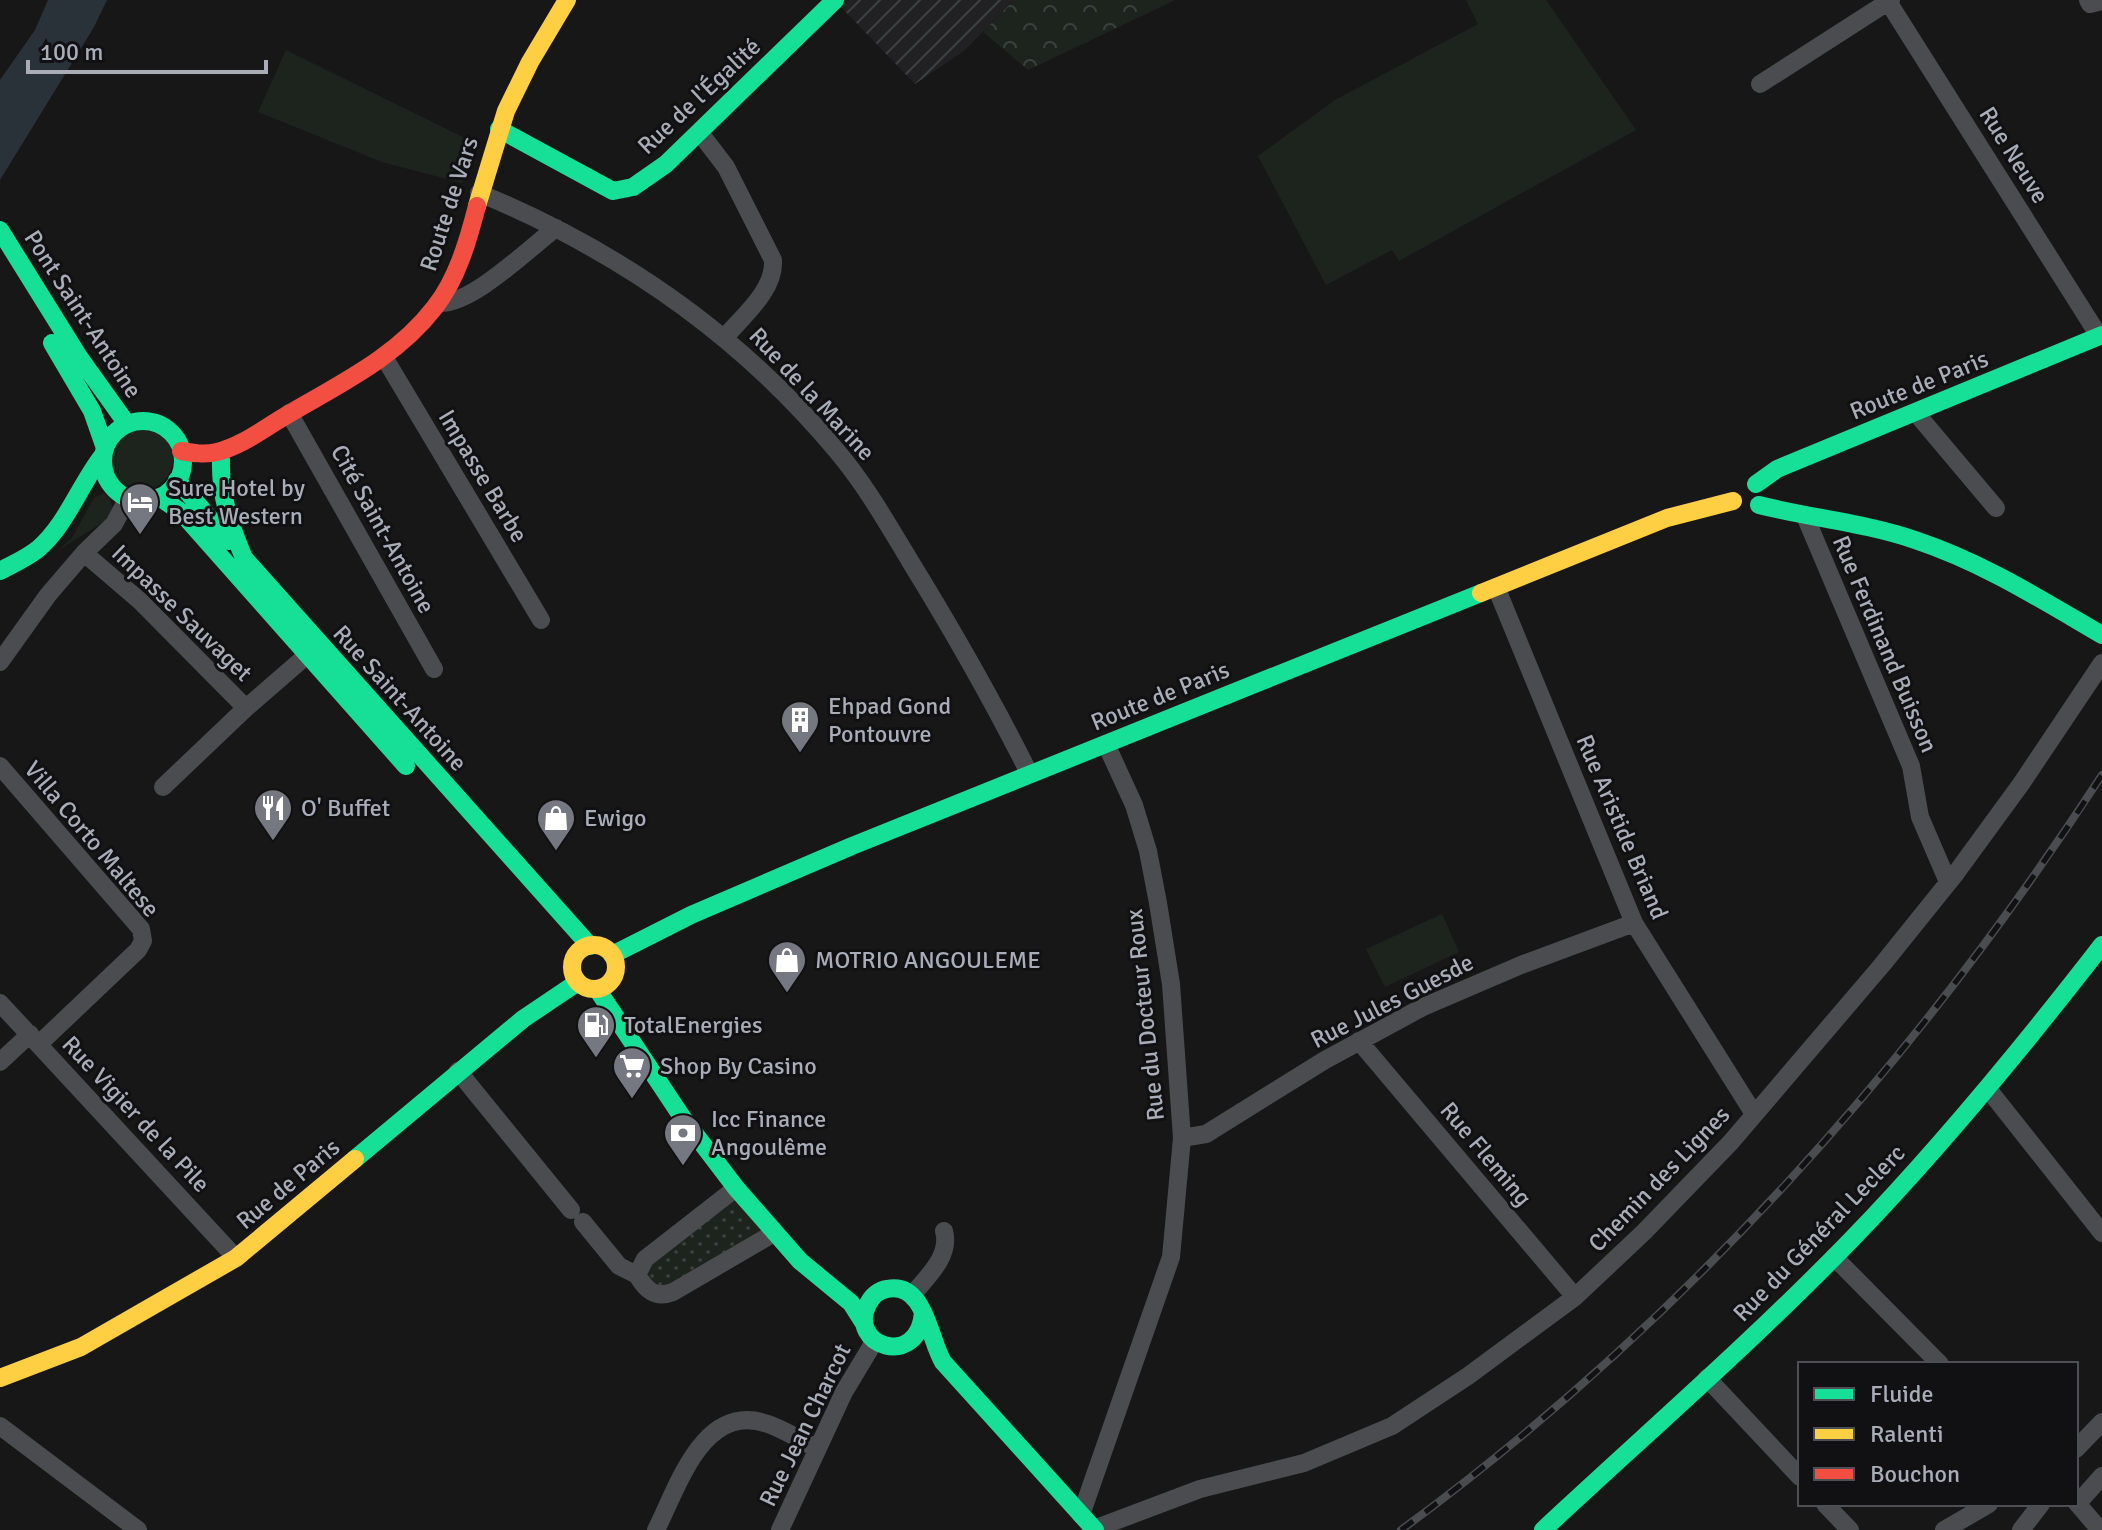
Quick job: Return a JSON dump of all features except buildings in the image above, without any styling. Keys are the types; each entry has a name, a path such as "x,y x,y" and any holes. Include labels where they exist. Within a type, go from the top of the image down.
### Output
{"main road":[{"name":"Route de Vars","path":"177,480 205,470 251,436 344,384 384,357 422,323 449,287 512,96 567,0"},
{"name":"Rue de l'Égalité","path":"499,129 613,191 633,187 666,164 700,133 835,0"},
{"name":"Pont Saint-Antoine","path":"0,230 107,398 127,424"},
{"name":"Pont Saint-Antoine","path":"0,255 92,411 104,452"},
{"name":"Route de Paris","path":"1756,484 1777,469 2100,336"},
{"path":"0,571 40,548 51,536 110,438 127,424 140,421 161,425 177,441 183,461 177,480 159,497 138,500 128,498 109,482 104,471 104,452"},
{"name":"Route de Vars","path":"181,451 212,453 251,436"},
{"name":"Rue Saint-Antoine","path":"221,460 224,513 244,558 583,950"},
{"path":"177,480 244,558"},
{"path":"1759,505 1762,492 1756,484 1748,481 1734,489 1733,501 1738,508 1747,511 1759,505 1864,526 1915,539 1962,557 2102,635"},
{"path":"75,493 109,482"},
{"name":"Rue Saint-Antoine","path":"159,497 181,512 306,656 583,950"},
{"name":"Route de Paris","path":"612,955 691,915 1029,773 1667,518 1733,501"},
{"name":"Rue du Général Leclerc","path":"1543,1530 1834,1257 1892,1197 1988,1089 2102,945"},
{"path":"603,947 612,955 616,968 604,985 590,989 578,982 572,969 583,950 603,947"},
{"name":"Rue de Paris","path":"0,1378 81,1347 236,1258 458,1071 523,1019 578,982"},
{"path":"604,985 682,1117 774,1233 809,1271 851,1303 874,1342 922,1362 1020,1455 1082,1520"},
{"path":"604,985 738,1169 813,1255 847,1283 864,1289 894,1288 912,1295 923,1312 930,1340 938,1355 1020,1455"},
{"path":"863,1322 866,1305 885,1289"},
{"path":"894,1348 913,1341 923,1323 923,1312"}],"street":[{"path":"2088,0 2090,4 2102,1"},
{"path":"1760,84 1889,1"},
{"name":"Rue Neuve","path":"1889,1 2100,336"},
{"path":"700,133 726,167 773,260 768,284 725,337"},
{"name":"Rue de la Marine","path":"479,193 556,228 678,303 725,337 805,414 862,482 986,687 1029,773"},
{"path":"438,303 447,304 471,295 556,228"},
{"name":"Impasse Barbe","path":"384,357 541,620"},
{"name":"Cité Saint-Antoine","path":"289,413 434,669"},
{"path":"1916,413 1996,508"},
{"path":"0,662 48,595 114,524 128,498"},
{"name":"Rue Ferdinand Buisson","path":"1805,516 1911,766 1920,817 1948,882"},
{"name":"Impasse Sauvaget","path":"84,553 140,601 246,708"},
{"name":"Rue Aristide Briand","path":"1496,587 1634,923 1754,1114"},
{"path":"163,787 306,656"},
{"name":"Chemin des Lignes","path":"1082,1520 1304,1463 1392,1426 1468,1376 1575,1297 1644,1232 1754,1114 1882,965 2021,784 2102,663"},
{"name":"Rue du Docteur Roux","path":"1082,1520 1171,1257 1182,1138 1172,998 1148,851 1134,805 1103,745"},
{"name":"Villa Corto Maltese","path":"0,766 141,929 143,941 138,950 34,1039"},
{"name":"Rue Jules Guesde","path":"1182,1138 1206,1134 1359,1041 1423,1007 1634,923"},
{"name":"Rue Vigier de la Pile","path":"0,1003 236,1258"},
{"path":"0,1062 34,1039"},
{"name":"Rue Fleming","path":"1359,1041 1575,1297"},
{"path":"458,1071 619,1266 637,1275 649,1291 664,1296 774,1233"},
{"path":"1988,1089 2102,1233"},
{"path":"637,1275 640,1266 653,1252 736,1188"},
{"path":"912,1295 942,1256 946,1238 944,1231"},
{"path":"1834,1257 1938,1362"},
{"name":"Rue Jean Charcot","path":"780,1530 854,1373 874,1342"},
{"path":"1707,1378 1798,1475"},
{"path":"656,1530 696,1451 704,1439 717,1429 753,1420 768,1424 817,1449"},
{"path":"2078,1447 2102,1422"},
{"path":"0,1426 138,1530"},
{"path":"2078,1501 2102,1476"},
{"path":"2078,1503 2100,1530"},
{"path":"1827,1506 1850,1530"},
{"path":"1944,1530 1986,1506"}],"shaded area":[{"path":"48,0 107,0 94,27 0,180 0,80 35,30"},
{"path":"847,0 1014,0 964,51 915,84 840,6"}],"green space":[{"path":"1014,0 1175,0 1028,70 983,32"},
{"path":"1466,0 1546,0 1636,130 1399,261 1392,250 1326,285 1258,156 1335,100 1478,24"},
{"path":"286,50 475,143 460,169 467,174 462,183 382,162 258,112"},
{"path":"142,428 164,437 173,459 164,481 142,490 120,481 111,459 120,437"},
{"path":"104,493 113,508 105,521 57,551 72,538 94,498"},
{"path":"1442,914 1459,952 1385,987 1366,949"},
{"path":"735,1198 764,1231 667,1288 653,1285 647,1275 648,1267"}],"railway":[{"path":"1401,1530 1504,1451 1602,1367 1696,1278 1786,1184 1871,1087 1952,986 2029,882 2102,775"}],"traffic: fast":[{"path":"499,129 613,191 633,187 666,164 835,0"},
{"path":"0,230 79,357 127,424"},
{"path":"1756,484 1777,469 2102,335"},
{"path":"52,343 92,411 105,448"},
{"path":"143,421 158,424 171,433 180,446 183,461 180,476 171,489 158,498 143,501 128,498 115,489 106,476 103,461 106,446 115,433 128,424 143,421"},
{"path":"0,571 29,555 48,539 103,455"},
{"path":"221,460 227,510 244,558 590,946"},
{"path":"177,480 229,541"},
{"path":"159,497 181,512 406,766"},
{"path":"1759,505 1877,529 1940,549 2011,583 2102,635"},
{"path":"612,955 691,915 852,846 1481,593"},
{"path":"1543,1530 1738,1351 1851,1240 1981,1096 2102,945"},
{"path":"355,1159 523,1019 578,982"},
{"path":"597,989 682,1117 736,1188 800,1261 851,1303 863,1322"},
{"path":"923,1312 919,1330 910,1341 898,1346 886,1346 875,1340 867,1331 864,1319 868,1304 879,1292 900,1289 910,1294 918,1303 924,1314 943,1362 1095,1530"}],"traffic: slow":[{"path":"477,206 506,111 530,62 567,0"},
{"path":"1481,593 1667,518 1733,501"},
{"path":"594,945 609,952 616,967 609,982 594,989 579,982 572,967 579,952 594,945"},
{"path":"0,1378 81,1347 236,1258 355,1159"}],"traffic: jam":[{"path":"181,451 212,453 243,442 364,370 402,342 435,307 450,284 466,246 477,206"}],"place":[{"name":"Sure Hotel by Best Western","path":"140,536"},
{"name":"Ehpad Gond Pontouvre","path":"800,754"},
{"name":"O' Buffet","path":"273,842"},
{"name":"Ewigo","path":"556,852"},
{"name":"MOTRIO ANGOULEME","path":"787,994"},
{"name":"TotalEnergies","path":"596,1059"},
{"name":"Shop By Casino","path":"632,1100"},
{"name":"Icc Finance Angoulême","path":"683,1167"}]}
